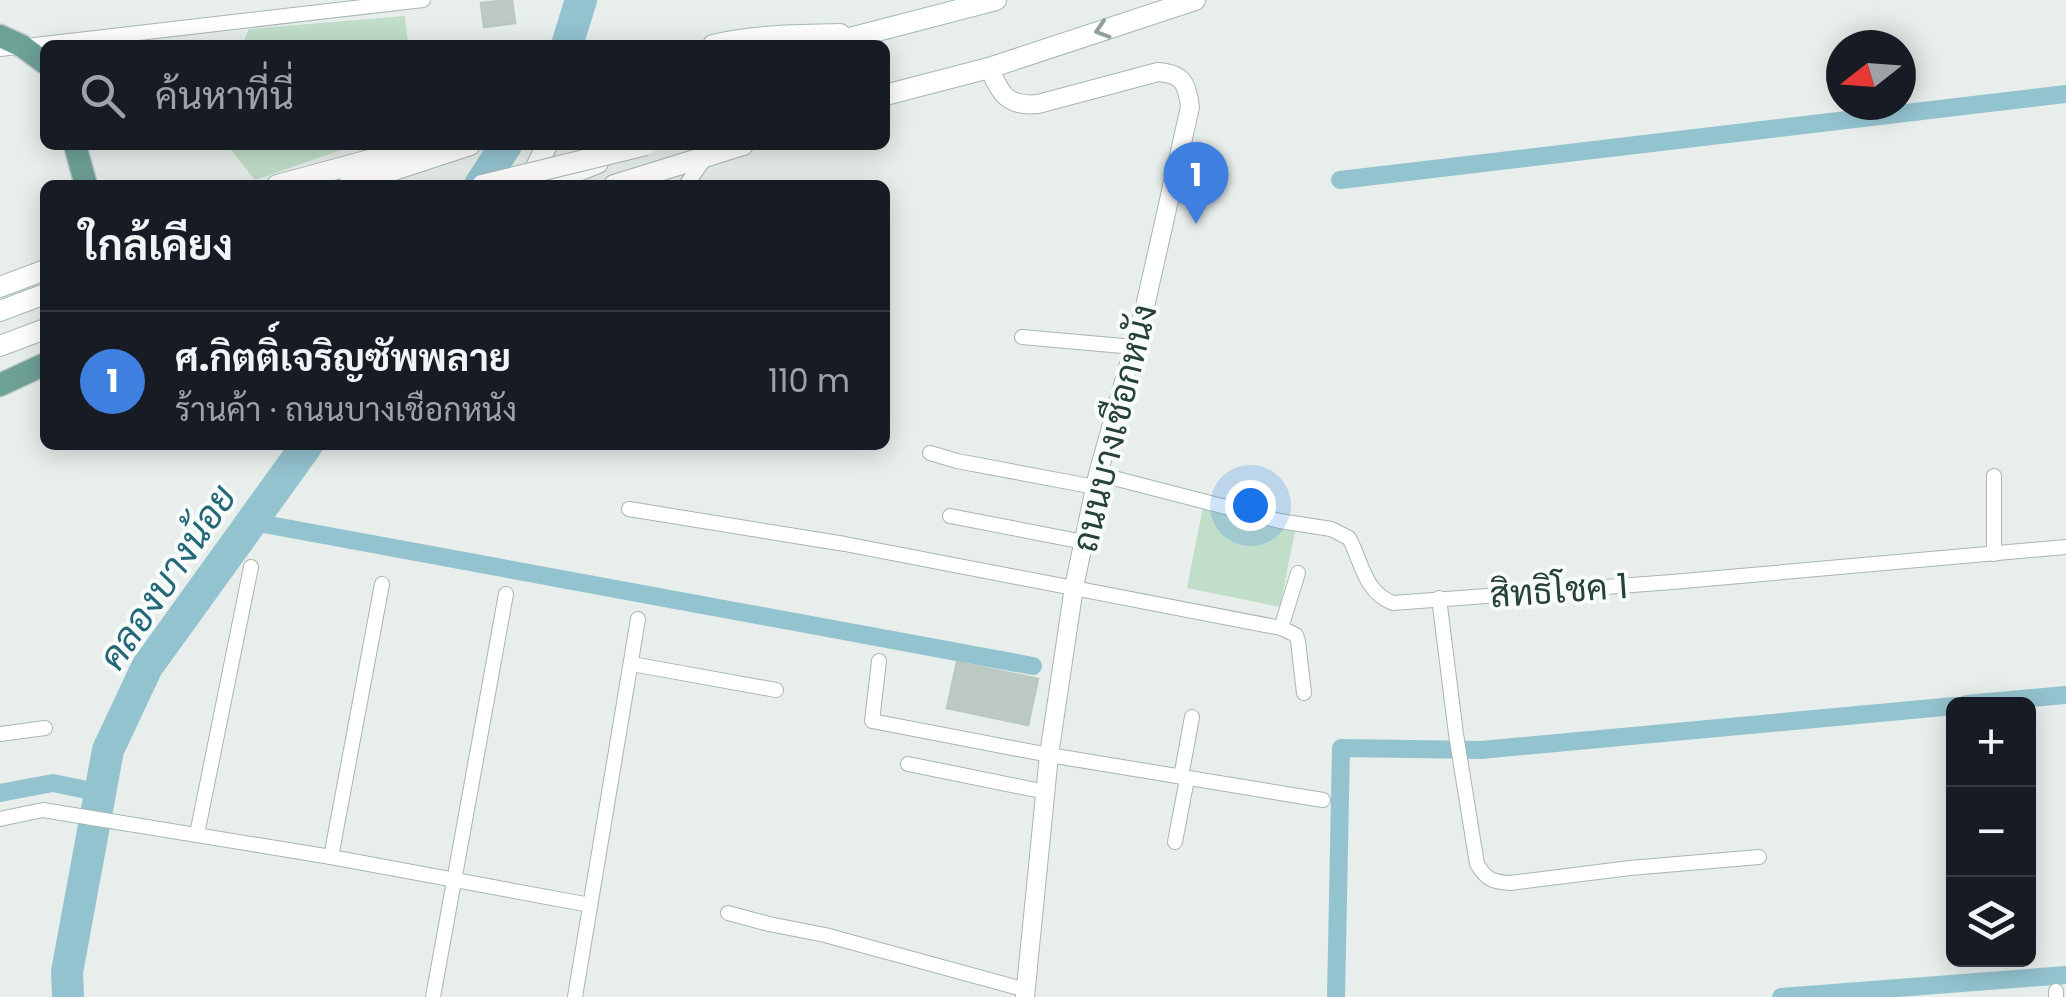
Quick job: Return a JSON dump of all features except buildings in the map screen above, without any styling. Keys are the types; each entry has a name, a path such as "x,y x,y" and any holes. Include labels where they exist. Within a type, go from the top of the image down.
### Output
{"main road":[{"path":"843,40 996,0"},
{"path":"890,94 989,68 1195,0"},
{"path":"733,40 866,34"},
{"path":"0,36 11,48 40,61"},
{"path":"76,150 85,180"},
{"path":"294,180 401,150"},
{"path":"365,180 455,150"},
{"path":"529,180 544,150"},
{"path":"502,180 624,150"},
{"path":"555,180 629,150"},
{"path":"630,180 727,150"},
{"path":"0,287 40,272"},
{"path":"0,311 40,296"},
{"path":"0,346 40,330"},
{"path":"0,372 40,357"},
{"path":"0,385 40,366"}],"street":[{"path":"80,40 423,0"},
{"path":"11,48 40,45"},
{"name":"ถนนบางเชือกหนัง","path":"989,68 1011,102 1024,105 1158,72 1172,73 1182,80 1188,88 1190,106 1134,347 1096,481 1074,588 1049,756 1025,993"},
{"path":"690,180 707,156"},
{"path":"1022,337 1134,347"},
{"path":"930,453 957,461 1096,481"},
{"path":"1994,476 1994,554"},
{"name":"สิทธิโชค 1","path":"1096,481 1331,530 1349,538 1368,585 1379,598 1393,603 2066,547"},
{"path":"629,509 845,544 1281,628 1296,635 1304,694"},
{"path":"950,516 1084,542"},
{"path":"197,834 251,567"},
{"path":"1281,628 1298,573"},
{"path":"331,857 382,584"},
{"path":"434,997 506,594"},
{"path":"1440,598 1456,734 1477,864 1484,875 1494,882 1510,883 1759,857"},
{"path":"575,997 638,619"},
{"path":"879,661 872,721 1049,756 1323,800"},
{"path":"632,664 776,690"},
{"path":"1175,842 1192,716"},
{"path":"0,734 45,728"},
{"path":"908,764 1046,792"},
{"path":"0,819 43,810 590,905"},
{"path":"728,913 825,935 1025,993"}],"green space":[{"path":"405,16 407,40 244,40 249,29"},
{"path":"231,150 341,150 255,180"},
{"path":"1204,502 1297,521 1280,607 1187,588"}],"waterway":[{"name":"คลองบางน้อย","path":"569,40 581,0"},
{"path":"1340,180 2066,94"},
{"name":"คลองบางน้อย","path":"483,180 503,150"},
{"name":"คลองบางน้อย","path":"68,997 67,972 108,750 147,667 303,450"},
{"path":"253,522 1033,666"},
{"path":"2036,698 2066,695"},
{"path":"1336,997 1341,748 1481,750 1946,707"},
{"path":"0,793 53,783 101,793"},
{"path":"1781,997 2066,975"}],"place":[{"name":"ศ.กิตติ์เจริญซัพพลาย","path":"1196,224"}]}
